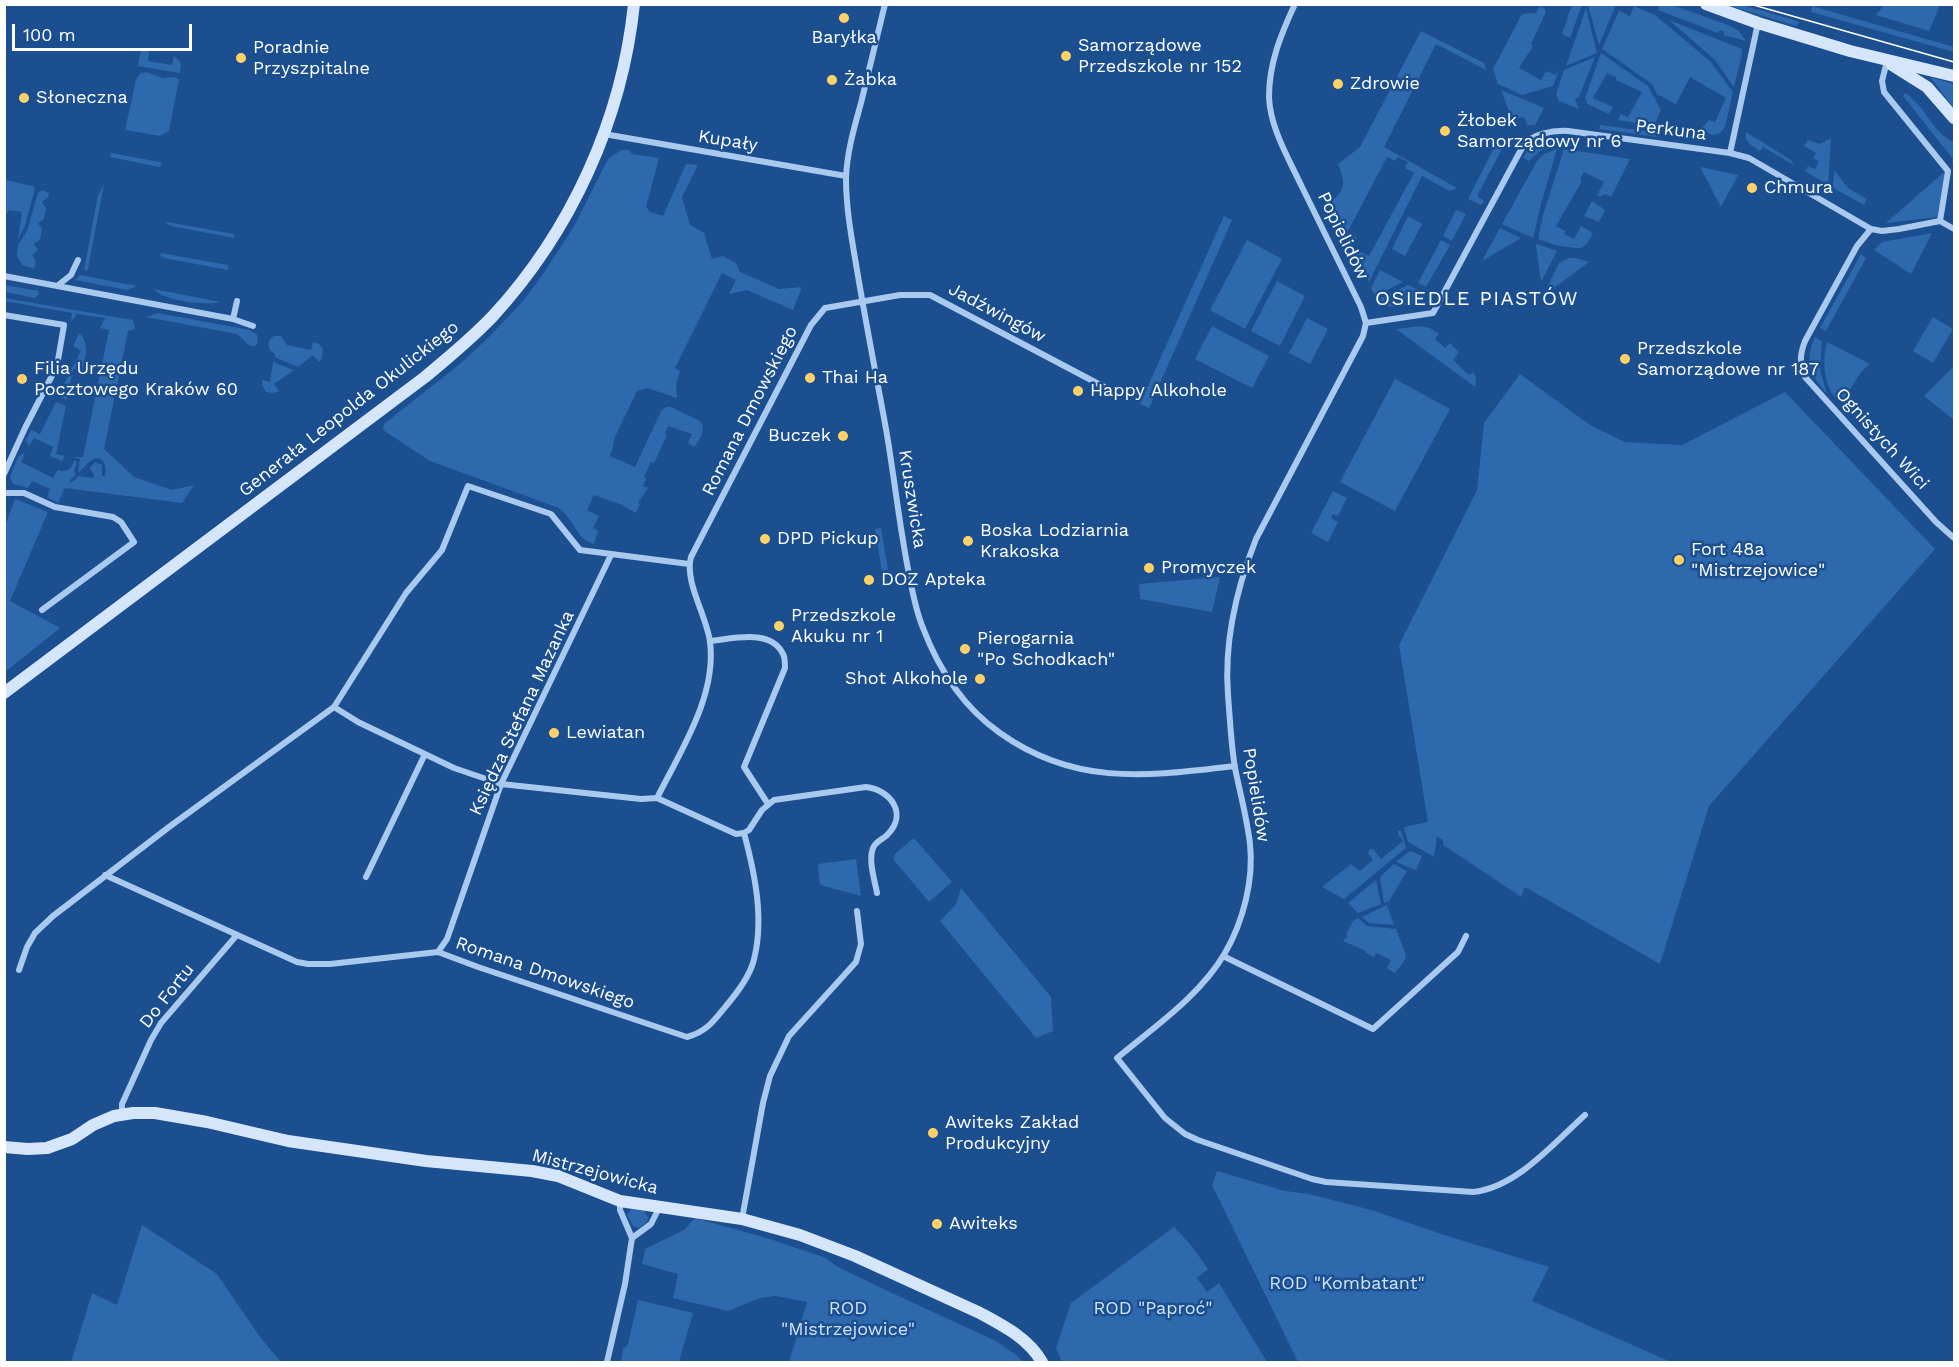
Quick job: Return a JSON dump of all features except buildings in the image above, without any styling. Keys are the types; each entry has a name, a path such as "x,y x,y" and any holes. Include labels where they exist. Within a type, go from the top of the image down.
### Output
{"street":[{"name":"Generała Leopolda Okulickiego","path":"4,693 425,377 475,334 508,298 548,244 572,205 604,134 624,67 634,4"},
{"name":"Kruszwicka","path":"885,4 850,144 846,176 850,223 862,302 916,608 923,629 945,674 958,694 978,716 999,733 1034,754 1063,765 1107,774 1134,775 1235,766"},
{"name":"Popielidów","path":"1295,4 1274,58 1269,99 1272,116 1291,163 1361,307 1366,324 1363,336 1256,539 1236,608 1229,658 1228,692 1235,766 1250,847 1250,871 1239,922 1224,956 1204,980 1117,1058 1165,1118 1185,1134 1326,1182 1473,1192 1490,1189 1529,1166 1585,1115"},
{"path":"1706,4 1758,23 1887,61 1954,76"},
{"name":"Perkuna","path":"1366,324 1433,313 1528,139 1568,131 1730,153 1758,23"},
{"path":"1887,61 1927,87 1954,118"},
{"path":"1887,61 1882,81 1884,92 1948,171 1940,221"},
{"path":"1927,87 1925,79 1927,74 1933,70"},
{"name":"Kupały","path":"604,134 846,176"},
{"path":"1730,153 1749,158 1871,229 1879,231 1899,229 1940,221 1954,229"},
{"name":"Ognistych Wici","path":"1871,229 1857,246 1805,341 1800,355 1801,367 1805,377 1936,522 1954,538"},
{"path":"57,286 71,275 78,260"},
{"path":"4,276 233,319 253,326"},
{"name":"Jadźwingów","path":"862,302 900,295 930,295 1110,390"},
{"path":"233,319 237,302"},
{"name":"Romana Dmowskiego","path":"689,564 811,325 825,308 862,302"},
{"path":"4,315 64,325 57,366 4,474"},
{"path":"19,970 35,933 53,916 105,875 334,707 393,613 415,581 441,550 468,486 551,514 580,550 689,564 691,578 710,640 710,671 701,704 657,798"},
{"path":"4,493 24,493 55,507 113,517 121,522 134,542 42,610"},
{"name":"Księdza Stefana Mazanka","path":"438,952 447,939 501,784 610,555"},
{"path":"710,640 760,637 774,643 783,654 785,668 744,767 768,804"},
{"path":"334,707 358,722 454,768 501,784 641,799 657,798 736,834 744,833 753,825 768,804 781,798 866,787 883,792 894,804 896,812 890,833 874,846 872,857 877,893"},
{"path":"366,877 425,754"},
{"name":"Romana Dmowskiego","path":"105,875 297,962 337,963 438,952 687,1037 702,1032 735,996 747,979 753,963 758,926 757,894 744,833"},
{"path":"742,1219 763,1103 774,1068 789,1036 856,962 861,944 858,911"},
{"name":"Do Fortu","path":"122,1115 122,1104 161,1023 236,936"},
{"path":"1224,956 1373,1029 1458,952 1466,936"},
{"name":"Mistrzejowicka","path":"4,1147 38,1149 56,1146 100,1122 122,1115 144,1113 174,1116 288,1141 426,1161 532,1171 558,1176 620,1201 742,1219 837,1248 980,1313 1017,1335 1033,1349 1042,1362"},
{"path":"607,1362 625,1284 632,1238 620,1210 620,1201"},
{"path":"632,1238 651,1224 659,1208"}],"green space":[{"path":"1573,5 1582,5 1570,38 1562,34"},
{"path":"1588,5 1616,5 1599,45"},
{"path":"1654,5 1672,5 1728,25 1739,31 1746,41 1723,35 1725,32 1720,30 1718,33 1658,10 1659,7"},
{"path":"1727,5 1741,5 1755,9 1755,11 1757,9 1800,22 1796,26"},
{"path":"1884,5 1940,5 1929,31 1876,15"},
{"path":"1540,6 1545,9 1545,14 1531,44 1533,46 1519,68 1541,80 1546,71 1555,75 1559,69 1553,86 1522,95 1498,84 1493,69 1522,14 1536,13"},
{"path":"1634,6 1655,15 1711,62 1733,92 1725,127 1720,133 1712,135 1701,129 1709,120 1715,122 1726,98 1690,77 1676,104 1657,94 1652,84 1602,49 1619,11 1630,16"},
{"path":"1812,6 1954,47 1954,52 1811,12"},
{"path":"1586,8 1597,53 1566,66"},
{"path":"1669,20 1742,49 1734,87 1715,60"},
{"path":"1421,31 1484,63 1486,70 1436,44 1384,147 1457,188 1450,191 1422,176 1369,282 1357,255 1361,252 1369,256 1414,173 1405,168 1408,162 1398,157 1395,161 1387,157 1347,233 1357,238 1352,247 1330,202 1336,198 1343,185 1338,164 1360,147"},
{"path":"141,50 149,51 148,61 172,65 174,56 181,63 180,73 138,66"},
{"path":"1601,53 1648,86 1661,110 1654,126 1618,120 1621,114 1628,117 1642,92 1616,80 1616,77 1607,73 1593,98 1613,107 1609,114 1587,104 1585,98"},
{"path":"1595,57 1579,97 1575,99 1579,109 1559,101 1556,94 1564,70"},
{"path":"146,72 163,78 175,77 179,80 169,131 160,136 125,130 136,80 140,74"},
{"path":"1930,77 1954,84 1954,108"},
{"path":"1501,90 1544,108 1535,125 1527,125 1525,118 1512,119"},
{"path":"1905,93 1912,98 1940,133 1954,142 1954,163 1952,164 1953,159 1903,96"},
{"path":"1600,125 1660,133 1657,137 1599,129"},
{"path":"1746,132 1791,160 1794,165 1763,147 1760,151 1754,147 1747,141"},
{"path":"1558,137 1557,144 1540,151 1529,161 1523,157 1538,143"},
{"path":"1831,138 1828,185 1805,171 1808,166 1815,169 1819,161 1813,158 1816,153 1804,146 1808,140 1820,144"},
{"path":"1495,146 1502,149 1477,196 1484,201 1481,205 1468,199"},
{"path":"1557,149 1533,238 1502,224 1537,161 1544,154"},
{"path":"1564,149 1630,159 1611,197 1605,194 1600,197 1597,195 1604,182 1584,172 1580,180 1582,181 1556,226 1565,231 1564,234 1574,239 1581,226 1593,233 1586,244 1580,248 1558,246 1538,239 1543,215"},
{"path":"621,150 659,158 646,207 650,212 663,216 686,164 698,165 682,197 690,225 704,233 712,259 723,256 736,263 740,272 779,289 801,287 801,290 793,310 747,290 729,294 736,280 722,273 675,368 680,371 676,384 677,398 647,388 637,391 614,439 610,456 635,467 661,411 666,407 671,407 700,421 703,431 700,438 695,447 688,443 692,434 668,426 665,434 667,435 654,463 651,462 644,477 646,478 643,486 648,488 638,503 640,504 636,513 622,505 594,495 587,510 599,516 593,528 598,531 594,544 583,538 559,508 430,461 383,430 384,424 461,363 523,301 573,228 608,159"},
{"path":"111,153 160,162 162,165 159,167 110,157"},
{"path":"1700,167 1738,175 1721,207"},
{"path":"1834,170 1848,188 1867,199 1864,205 1833,188"},
{"path":"1943,173 1945,175 1937,217 1886,223"},
{"path":"5,180 35,188 25,226 18,239 22,212 9,210 5,216"},
{"path":"104,184 88,269 84,270 98,195"},
{"path":"42,190 49,193 42,202 46,208 44,219 38,223 42,229 40,240 34,244 38,250 32,255 36,261 34,269 22,265 17,256 18,245 27,231 38,193"},
{"path":"1592,201 1605,210 1599,222 1584,216"},
{"path":"1456,210 1466,214 1452,241 1443,236"},
{"path":"1224,216 1232,220 1149,408 1140,404"},
{"path":"1408,216 1422,224 1405,256 1392,249"},
{"path":"167,222 234,234 234,238 176,227 166,224"},
{"path":"1500,228 1521,238 1482,261"},
{"path":"1932,233 1911,274 1874,250 1882,242"},
{"path":"1247,240 1282,259 1245,329 1210,310"},
{"path":"1441,240 1450,245 1426,287 1418,283"},
{"path":"1536,245 1557,251 1541,282"},
{"path":"161,253 228,265 228,270 169,259 160,256"},
{"path":"1861,254 1866,258 1826,331 1820,328"},
{"path":"1569,258 1589,262 1543,296 1559,263"},
{"path":"1380,270 1403,282 1375,296 1371,288"},
{"path":"80,275 137,286 127,290 75,280"},
{"path":"1277,281 1305,296 1280,346 1251,331"},
{"path":"4,285 39,291 35,298 5,292"},
{"path":"1408,285 1425,293 1422,300 1399,307 1381,306 1377,300"},
{"path":"154,289 220,302 185,302 166,297"},
{"path":"4,298 133,320 135,329 128,331 104,449 134,477 172,490 194,485 182,503 65,488 58,503 47,497 50,489 32,481 28,488 13,484 10,477 18,457 23,453 25,454 21,462 53,478 58,470 68,470 74,461 77,461 74,472 76,475 69,481 71,483 79,476 94,478 90,468 95,462 102,465 102,476 105,476 106,470 101,459 92,460 78,473 80,459 74,457 83,457 109,330 100,328 105,318 77,314 71,322 72,313 5,301"},
{"path":"158,313 250,330 257,335 258,343 250,346 237,334 146,317"},
{"path":"1933,317 1953,329 1933,363 1913,351"},
{"path":"1307,318 1328,329 1310,364 1289,353"},
{"path":"1212,326 1269,356 1252,388 1195,359"},
{"path":"1421,326 1430,328 1439,334 1435,339 1445,348 1450,343 1459,352 1453,360 1469,375 1473,372 1476,377 1475,387 1396,329"},
{"path":"79,333 85,342 86,356 82,371 73,369 67,400 58,396 81,351 73,346"},
{"path":"274,336 281,336 287,345 311,350 313,342 319,344 323,349 322,359 319,362 313,355 298,367 275,357 269,345"},
{"path":"1815,337 1822,341 1820,369 1827,394 1816,380 1810,367 1810,354"},
{"path":"1827,342 1870,364 1861,372 1841,403 1831,391 1825,375"},
{"path":"273,362 294,370 274,384 279,391 273,393 266,392 262,380 270,382"},
{"path":"1954,366 1954,420 1924,396"},
{"path":"1520,374 1590,425 1625,442 1682,445 1785,392 1935,549 1709,806 1660,964 1525,887 1521,897 1443,845 1443,840 1437,837 1434,857 1408,842 1404,827 1428,822 1399,645 1477,490 1484,423"},
{"path":"1395,379 1450,409 1395,511 1340,482"},
{"path":"56,402 66,406 56,454 65,456 62,461 50,456 53,447 34,438 29,446 26,440 31,430 40,434"},
{"path":"1333,491 1347,498 1338,516 1333,514 1331,518 1338,522 1328,542 1311,533"},
{"path":"15,499 48,512 10,601 60,628 5,672 5,526"},
{"path":"881,528 888,570 882,571 875,529"},
{"path":"1220,577 1212,612 1140,599 1139,584"},
{"path":"1398,831 1401,831 1406,848 1344,899 1322,887 1351,864 1360,871 1373,860 1368,853 1370,849 1373,849 1381,859 1403,841"},
{"path":"914,838 952,882 929,902 893,859 895,854"},
{"path":"1410,851 1422,856 1416,870 1396,862"},
{"path":"856,859 861,896 820,885 818,864"},
{"path":"1394,864 1407,871 1389,901 1384,903 1380,877"},
{"path":"1376,880 1381,904 1358,913 1348,903"},
{"path":"961,888 1051,997 1053,1031 1036,1038 940,921 956,904"},
{"path":"1387,905 1394,925 1369,923 1362,917"},
{"path":"1358,918 1367,926 1396,929 1406,955 1395,973 1387,968 1391,960 1376,953 1374,957 1343,941 1348,936 1346,934 1353,921"},
{"name":"ROD \"Kombatant\"","path":"1217,1171 1285,1191 1309,1194 1375,1211 1549,1267 1532,1301 1671,1362 1298,1362 1212,1185"},
{"path":"631,1209 644,1211 648,1217 647,1222 639,1228 633,1226 627,1215"},
{"name":"ROD \"Mistrzejowice\"","path":"695,1218 770,1239 826,1258 838,1267 996,1341 1023,1362 789,1362 807,1302 776,1296 760,1298 728,1311 673,1298 678,1274 642,1264 645,1249 684,1230"},
{"path":"142,1225 217,1274 260,1337 281,1362 71,1362 92,1293 117,1305"},
{"name":"ROD \"Paproć\"","path":"1174,1227 1191,1245 1208,1269 1197,1278 1207,1292 1219,1283 1267,1362 1062,1362 1056,1348 1071,1303"},
{"path":"638,1300 693,1313 679,1362 621,1362 623,1349 628,1344"}],"tram line":[{"path":"1750,4 1954,62"}],"place":[{"name":"Baryłka","path":"844,18"},
{"name":"Samorządowe Przedszkole nr 152","path":"1066,56"},
{"name":"Poradnie Przyszpitalne","path":"241,58"},
{"name":"Żabka","path":"832,80"},
{"name":"Zdrowie","path":"1338,84"},
{"name":"Słoneczna","path":"24,98"},
{"name":"Żłobek Samorządowy nr 6","path":"1445,131"},
{"name":"Chmura","path":"1752,188"},
{"name":"Przedszkole Samorządowe nr 187","path":"1625,359"},
{"name":"Thai Ha","path":"810,378"},
{"name":"Filia Urzędu Pocztowego Kraków 60","path":"22,379"},
{"name":"Happy Alkohole","path":"1078,391"},
{"name":"Buczek","path":"843,436"},
{"name":"DPD Pickup","path":"765,539"},
{"name":"Boska Lodziarnia Krakoska","path":"968,541"},
{"name":"Fort 48a \"Mistrzejowice\"","path":"1679,560"},
{"name":"Promyczek","path":"1149,568"},
{"name":"DOZ Apteka","path":"869,580"},
{"name":"Przedszkole Akuku nr 1","path":"779,626"},
{"name":"Pierogarnia \"Po Schodkach\"","path":"965,649"},
{"name":"Shot Alkohole","path":"980,679"},
{"name":"Lewiatan","path":"554,733"},
{"name":"Awiteks Zakład Produkcyjny","path":"933,1133"},
{"name":"Awiteks","path":"937,1224"}],"district":[{"name":"OSIEDLE PIASTÓW","path":"1477,299"}]}
